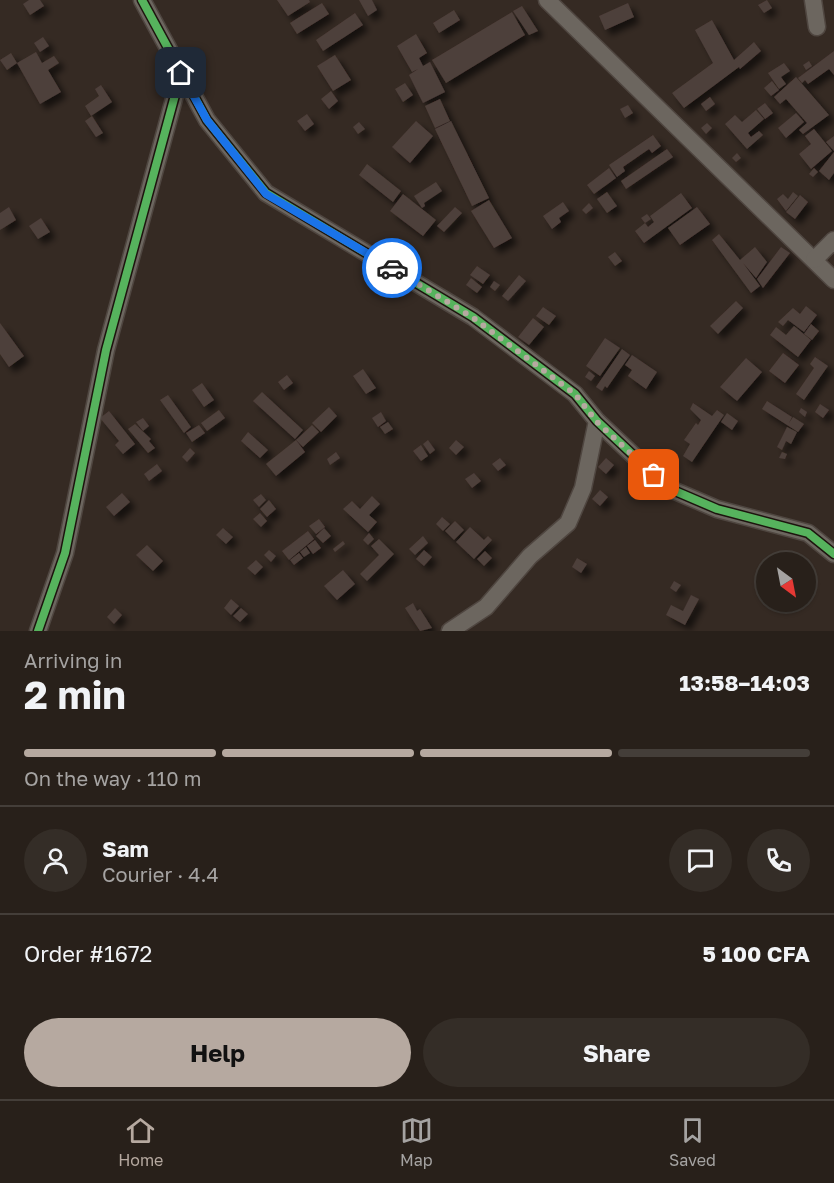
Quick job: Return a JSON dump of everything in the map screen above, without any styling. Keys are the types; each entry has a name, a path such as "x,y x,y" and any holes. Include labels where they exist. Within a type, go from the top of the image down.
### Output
{"street":[{"path":"142,0 207,120 266,194 472,317 575,394 597,422 668,488 717,509 808,533 834,554"},
{"path":"547,0 834,280"},
{"path":"813,0 817,27"},
{"path":"38,631 65,553 106,350 181,73"},
{"path":"814,260 834,240"},
{"path":"450,631 486,607 530,556 568,523 584,488 597,422"}],"building":[{"path":"29,0 40,0 44,6 30,15 23,4"},
{"path":"277,0 309,0 310,2 288,16"},
{"path":"359,0 372,0 377,10 368,16"},
{"path":"767,0 772,8 764,13 758,5"},
{"path":"322,3 329,14 297,34 290,23"},
{"path":"628,3 634,17 605,30 599,16"},
{"path":"522,6 538,31 529,35 513,11"},
{"path":"454,10 460,20 439,33 433,23"},
{"path":"512,12 525,35 446,83 432,60"},
{"path":"355,13 363,25 323,51 316,40"},
{"path":"712,20 734,60 754,42 761,51 740,69 739,67 684,108 672,93 713,63 695,30"},
{"path":"416,34 427,53 419,58 423,66 430,62 445,92 423,103 409,75 418,69 412,72 397,46"},
{"path":"43,37 49,46 40,52 34,43"},
{"path":"834,51 834,75 829,69 808,84 805,80 802,83 798,78"},
{"path":"36,52 42,63 54,56 59,63 48,70 61,92 40,104 17,63"},
{"path":"11,53 17,63 7,70 0,60"},
{"path":"335,55 351,80 333,91 317,66"},
{"path":"809,61 812,66 806,70 803,65"},
{"path":"784,63 790,71 781,77 786,84 779,89 768,73"},
{"path":"796,77 829,115 803,134 799,130 807,123 786,99 780,104 774,97"},
{"path":"772,81 779,90 771,96 764,88"},
{"path":"405,83 413,95 403,102 395,89"},
{"path":"101,85 112,102 91,116 85,106 99,96 95,89"},
{"path":"331,91 338,101 329,109 321,99"},
{"path":"710,97 715,104 706,111 701,104"},
{"path":"440,99 450,121 435,128 425,106"},
{"path":"765,103 773,113 765,119 757,109"},
{"path":"628,105 633,113 625,118 620,109"},
{"path":"756,110 764,119 748,133 751,137 759,131 763,135 747,149 725,124 735,115 742,122"},
{"path":"796,113 804,122 786,138 778,128"},
{"path":"307,114 314,124 305,131 297,121"},
{"path":"92,116 103,133 96,137 85,121"},
{"path":"416,121 433,136 410,163 392,147"},
{"path":"451,121 489,198 472,206 435,129"},
{"path":"359,122 365,129 358,134 353,127"},
{"path":"707,123 712,128 706,134 701,128"},
{"path":"814,129 832,151 811,169 799,154 811,144 805,136"},
{"path":"653,135 661,146 652,153 649,149 623,167 625,171 617,177 609,165"},
{"path":"834,136 834,151 826,142"},
{"path":"667,149 673,157 626,189 621,181"},
{"path":"834,152 834,173 829,180 819,171"},
{"path":"737,153 741,158 736,162 732,158"},
{"path":"367,164 401,191 393,202 359,175"},
{"path":"609,168 616,178 594,194 587,185"},
{"path":"814,168 818,172 813,177 809,174"},
{"path":"436,182 442,191 424,203 425,206 422,208 414,196"},
{"path":"607,192 617,206 607,213 597,199"},
{"path":"793,192 798,196 786,211 777,199 783,194 788,199"},
{"path":"681,193 692,208 644,243 635,231 645,223 648,227 654,222 650,216"},
{"path":"403,194 436,220 423,236 390,211"},
{"path":"800,195 808,202 795,219 786,212"},
{"path":"489,200 512,238 494,248 471,211"},
{"path":"563,202 569,211 559,218 561,222 552,229 543,216"},
{"path":"589,203 593,208 586,214 582,210"},
{"path":"9,207 16,220 0,230 0,213"},
{"path":"455,207 462,213 444,232 437,226"},
{"path":"697,207 710,224 680,245 668,228"},
{"path":"647,214 651,219 645,223 641,218"},
{"path":"41,218 50,232 38,239 29,226"},
{"path":"719,234 740,260 755,247 767,262 756,278 743,263 760,286 751,293 712,240"},
{"path":"781,247 790,253 763,288 757,279"},
{"path":"615,252 622,261 615,266 608,257"},
{"path":"477,266 490,275 483,284 470,275"},
{"path":"519,275 526,281 508,301 502,296"},
{"path":"471,278 482,287 477,293 466,285"},
{"path":"494,281 500,285 495,291 490,287"},
{"path":"736,301 743,308 718,334 710,326"},
{"path":"806,306 817,315 804,332 788,320 783,326 778,322 793,308 800,314"},
{"path":"543,307 556,316 549,325 536,316"},
{"path":"533,318 544,327 529,345 518,337"},
{"path":"0,323 24,356 9,367 0,354"},
{"path":"811,324 819,331 812,340 804,334"},
{"path":"794,326 811,340 798,357 770,335 776,327 786,335"},
{"path":"605,338 620,348 600,376 586,366"},
{"path":"622,349 630,355 607,388 605,386 602,391 596,387"},
{"path":"783,353 799,365 785,383 769,371"},
{"path":"632,355 657,372 646,389 628,376 632,370 625,365"},
{"path":"815,357 828,366 804,400 796,394 814,368 810,364"},
{"path":"746,358 762,372 737,401 720,387"},
{"path":"363,369 376,388 366,394 353,376"},
{"path":"589,371 595,376 591,381 585,377"},
{"path":"287,375 293,383 284,390 278,382"},
{"path":"202,383 214,400 204,407 192,390"},
{"path":"262,392 303,430 295,439 253,401"},
{"path":"168,395 191,427 184,433 160,400"},
{"path":"767,401 792,417 789,423 793,417 804,424 798,432 762,409"},
{"path":"693,403 712,416 717,410 724,415 692,462 683,456 690,444 684,440 696,423 698,425 701,420 690,409"},
{"path":"820,404 829,410 823,418 815,412"},
{"path":"329,407 337,416 321,432 312,423"},
{"path":"801,408 807,412 805,417 799,412"},
{"path":"219,410 225,418 207,431 201,423"},
{"path":"109,411 135,444 123,454 115,445 119,441 100,418"},
{"path":"381,412 386,421 378,427 372,418"},
{"path":"727,413 738,421 732,430 721,422"},
{"path":"143,418 149,426 143,431 136,422"},
{"path":"388,422 393,429 385,434 380,427"},
{"path":"135,424 151,439 149,441 155,448 148,453 128,429"},
{"path":"199,425 205,433 192,442 186,433"},
{"path":"312,425 319,432 303,447 296,440"},
{"path":"787,427 797,432 791,444 786,441 782,450 777,447"},
{"path":"248,432 268,450 260,458 241,441"},
{"path":"296,440 305,452 276,476 266,464"},
{"path":"428,440 435,450 430,454 423,444"},
{"path":"456,440 464,447 456,455 449,448"},
{"path":"421,445 428,456 421,461 413,451"},
{"path":"190,448 195,453 187,462 182,457"},
{"path":"336,452 340,458 330,465 327,459"},
{"path":"782,452 787,454 785,459 779,458"},
{"path":"500,458 506,465 498,471 492,464"},
{"path":"606,458 614,465 606,474 598,467"},
{"path":"157,464 162,471 149,481 144,474"},
{"path":"474,473 481,481 472,488 465,479"},
{"path":"600,490 608,497 600,506 592,499"},
{"path":"122,493 130,502 114,516 106,507"},
{"path":"261,494 266,500 259,507 253,500"},
{"path":"372,496 380,504 369,515 377,522 368,532 343,509 352,501 360,509"},
{"path":"269,500 276,509 267,517 260,509"},
{"path":"260,513 267,521 261,527 253,519"},
{"path":"442,517 450,524 443,531 436,524"},
{"path":"319,519 325,527 316,534 309,526"},
{"path":"455,521 464,530 454,540 445,531"},
{"path":"470,527 484,540 488,536 492,540 474,559 456,542"},
{"path":"223,528 233,537 226,544 216,535"},
{"path":"324,528 331,536 323,543 316,536"},
{"path":"308,531 314,539 289,560 282,551"},
{"path":"369,533 374,539 368,545 363,540"},
{"path":"423,536 428,543 415,555 409,549"},
{"path":"379,539 394,554 367,581 360,574 379,555 371,546"},
{"path":"315,540 321,548 313,554 307,546"},
{"path":"343,541 345,544 335,552 333,549"},
{"path":"147,545 163,561 153,571 136,555"},
{"path":"306,547 310,553 304,557 300,552"},
{"path":"269,550 276,556 271,562 264,555"},
{"path":"424,550 432,557 424,566 416,559"},
{"path":"485,551 492,558 484,566 477,559"},
{"path":"299,553 303,558 294,565 290,560"},
{"path":"577,558 587,564 581,573 572,567"},
{"path":"256,560 263,567 255,575 247,568"},
{"path":"343,570 355,584 337,600 324,586"},
{"path":"674,581 681,585 676,592 670,588"},
{"path":"691,595 699,599 685,625 666,615 671,605 683,611"},
{"path":"231,599 239,606 231,615 224,608"},
{"path":"413,603 417,611 420,609 432,628 420,631 405,608"},
{"path":"115,608 122,615 114,624 107,617"},
{"path":"241,608 248,614 240,622 233,616"}],"cycle path":[{"path":"142,0 207,120 266,193 473,317 575,394 597,421 668,488 717,509 808,533 834,554"},
{"path":"38,631 65,553 106,350 181,73"}],"way so far":[{"path":"392,268 472,317 575,394 597,422 654,475"}],"route":[{"path":"181,73 207,120 266,194 392,268"}]}
